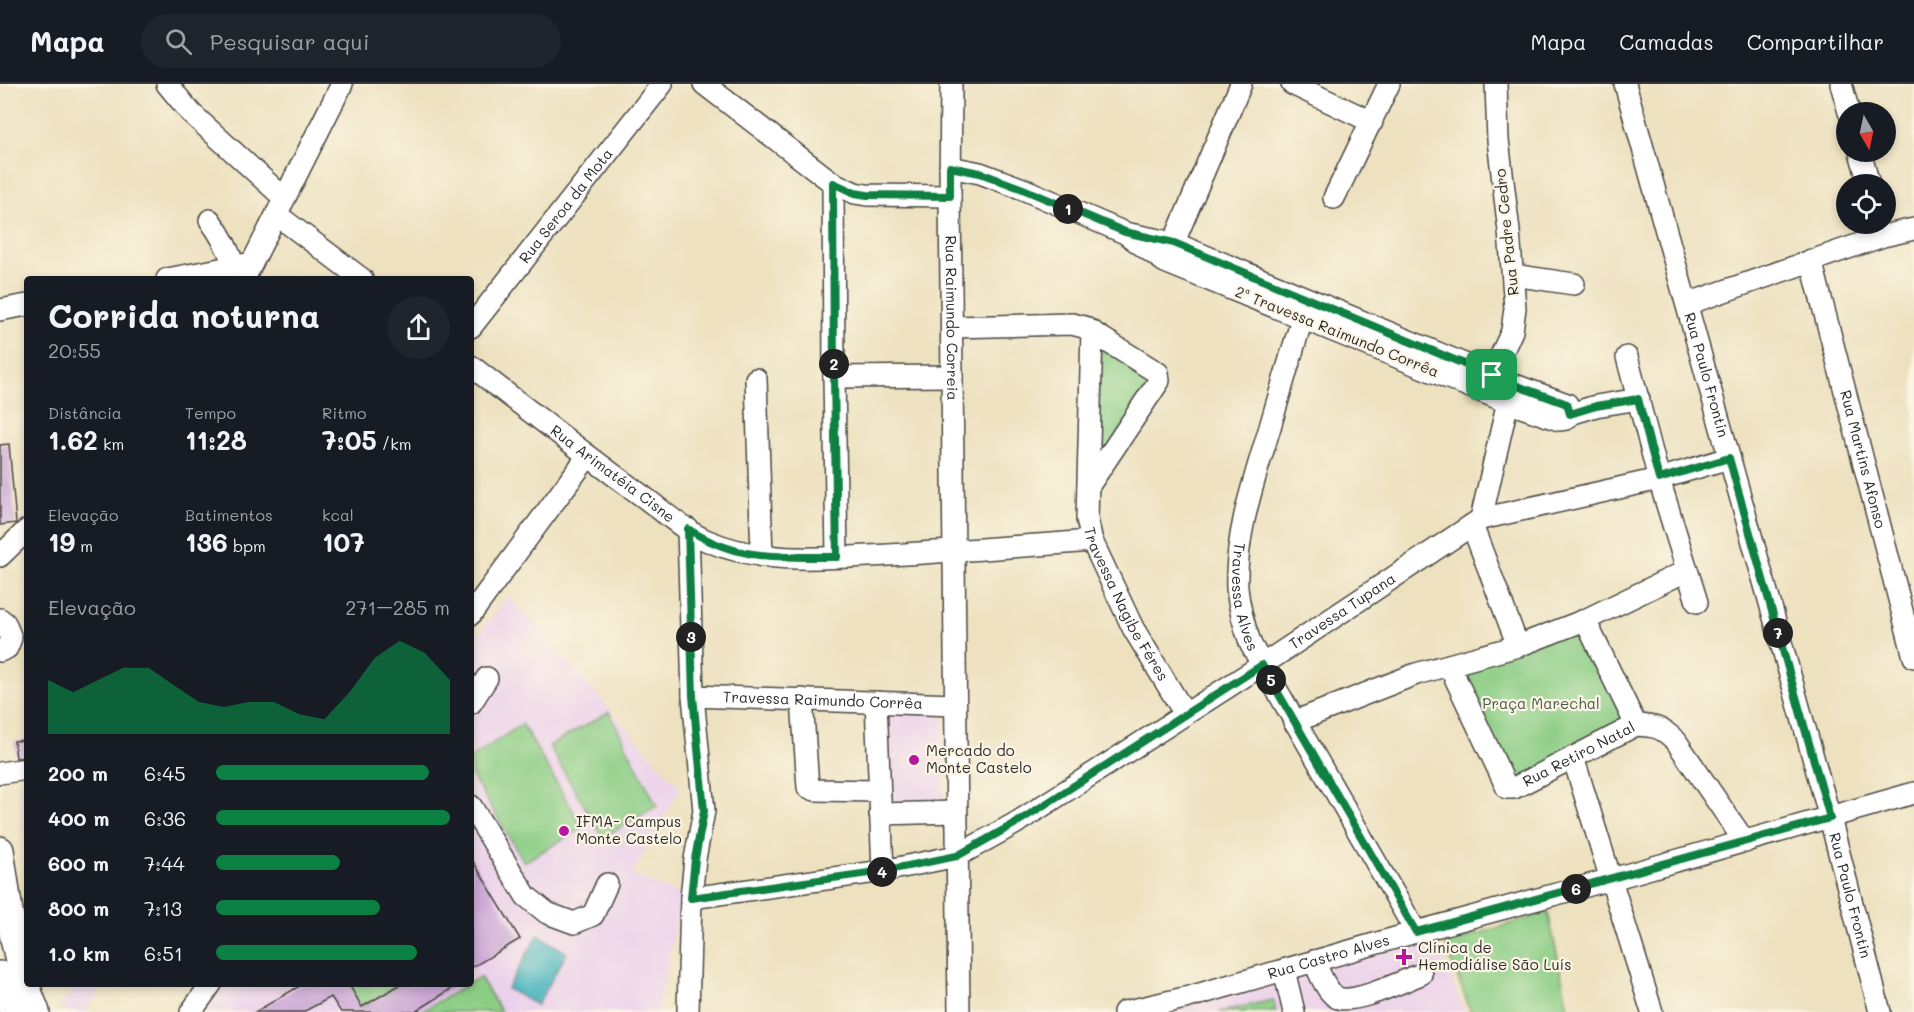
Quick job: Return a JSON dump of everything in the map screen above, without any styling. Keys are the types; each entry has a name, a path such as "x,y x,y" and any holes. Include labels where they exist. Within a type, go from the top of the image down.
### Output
{"main road":[{"path":"0,850 18,914 21,969 24,978"},
{"path":"0,975 13,1012"},
{"path":"27,987 36,1012"}],"street":[{"path":"167,84 191,113 280,207 359,276"},
{"path":"243,270 280,207 342,84"},
{"name":"Rua Seroa da Mota","path":"474,323 662,84"},
{"path":"704,84 833,183 855,193 867,195 950,196"},
{"name":"Rua Raimundo Correia","path":"951,84 950,196 959,1012"},
{"path":"1170,252 1241,84"},
{"path":"1292,84 1371,122"},
{"path":"1335,198 1389,84"},
{"name":"Rua Padre Cedro","path":"1492,375 1512,331 1515,308 1497,140 1496,84"},
{"name":"Rua Paulo Frontin","path":"1625,84 1830,818 1880,1012"},
{"path":"1841,84 1846,102"},
{"name":"2ª Travessa Raimundo Corrêa","path":"950,167 980,173 1023,189 1510,393 1559,420 1596,406 1638,399"},
{"path":"833,183 837,557"},
{"path":"210,220 231,256 243,270"},
{"path":"1896,230 1914,229"},
{"path":"1687,304 1811,260 1872,234"},
{"name":"Rua Martins Afonso","path":"1811,260 1914,657"},
{"path":"192,276 243,270"},
{"path":"1513,275 1574,284"},
{"path":"0,310 24,306"},
{"name":"2ª Travessa Raimundo Corrêa","path":"1306,308 1492,375 1510,393"},
{"name":"Travessa Alves","path":"1306,308 1243,524 1238,560 1240,613 1251,645 1262,665 1416,932"},
{"path":"952,327 1072,324 1092,331 1158,373 1159,381 1088,487"},
{"name":"Travessa Nagibe Féres","path":"1092,331 1087,519 1092,541 1133,628 1185,714"},
{"path":"1628,357 1659,479 1697,602"},
{"name":"Rua Arimatéia Cisne","path":"474,368 688,529 706,540 731,550 762,549 837,557 1092,541"},
{"path":"834,377 952,376"},
{"path":"756,379 762,549"},
{"path":"1510,393 1476,522 1518,646"},
{"path":"474,610 588,456"},
{"name":"Travessa Tupana","path":"691,898 883,871 957,856 1016,823 1262,665 1476,522 1659,479 1729,458"},
{"path":"688,529 693,696 704,811 695,859 691,898 688,1012"},
{"path":"0,536 24,531"},
{"path":"0,556 24,532"},
{"path":"1294,722 1394,681 1518,646 1585,620 1686,571"},
{"path":"0,619 5,623 11,638 7,648 0,651"},
{"name":"Rua Retiro Natal","path":"1449,665 1507,788 1514,788 1636,725 1585,620"},
{"path":"474,698 487,678"},
{"name":"Travessa Raimundo Corrêa","path":"693,696 955,705"},
{"path":"802,699 808,788 879,791"},
{"path":"876,702 883,871"},
{"path":"1636,725 1663,729 1676,741 1745,842"},
{"path":"1573,757 1652,1012"},
{"path":"0,773 24,769"},
{"name":"Rua Castro Alves","path":"1124,1012 1189,997 1914,793"},
{"path":"474,811 526,896 547,913 574,922 593,915 607,884"},
{"path":"880,814 956,812"},
{"path":"1314,961 1332,994 1341,999 1354,999 1421,974"},
{"path":"1284,970 1294,1012"},
{"path":"192,1012 209,987"}],"shaded area":[{"name":"IFMA- Campus Monte Castelo","path":"508,595 680,788 632,874 682,896 657,1012 206,1012 224,987 474,987 474,641"},
{"name":"Mercado do Monte Castelo","path":"943,712 944,807 886,808 884,713"},
{"path":"24,788 24,828 18,789"},
{"name":"Clínica de Hemodiálise São Luís","path":"1434,937 1465,1012 1163,1012 1297,977"},
{"path":"74,987 102,987 85,1012 69,1012 60,1006"}],"green space":[{"path":"1101,344 1158,377 1095,467"},
{"name":"Praça Marechal","path":"1582,626 1629,725 1510,784 1456,670"},
{"path":"609,712 657,806 603,838 549,746"},
{"path":"522,724 583,828 524,862 474,779 474,756"},
{"path":"1548,912 1569,1012 1471,1012 1445,944"},
{"path":"480,977 501,1012 420,1012 463,987 474,987 474,980"},
{"path":"350,987 396,987 362,1007"},
{"path":"1273,1000 1276,1012 1219,1012"}],"water":[{"path":"538,935 567,953 537,1005 507,989"}],"building":[{"path":"9,444 16,523 0,525 0,445"},
{"path":"24,740 24,757 16,758 14,741"},
{"path":"474,863 520,939 474,966"},
{"path":"298,987 351,987 362,1007 396,987 454,987 415,1012 341,1012 331,997 303,1012 255,1012"}],"place":[{"name":"Mercado do Monte Castelo","path":"914,760"},
{"name":"IFMA- Campus Monte Castelo","path":"564,831"},
{"name":"Clínica de Hemodiálise São Luís","path":"1404,957"}],"route":[{"path":"950,167 980,173 1125,232 1174,243 1492,375 1567,404 1570,414 1596,406 1638,399 1659,479 1729,458 1830,818 1416,932 1262,665 1016,823 957,856 883,871 691,898 695,859 704,811 693,696 688,529 706,540 731,550 762,556 837,557 833,183 855,193 867,195 950,196 950,167"}]}
